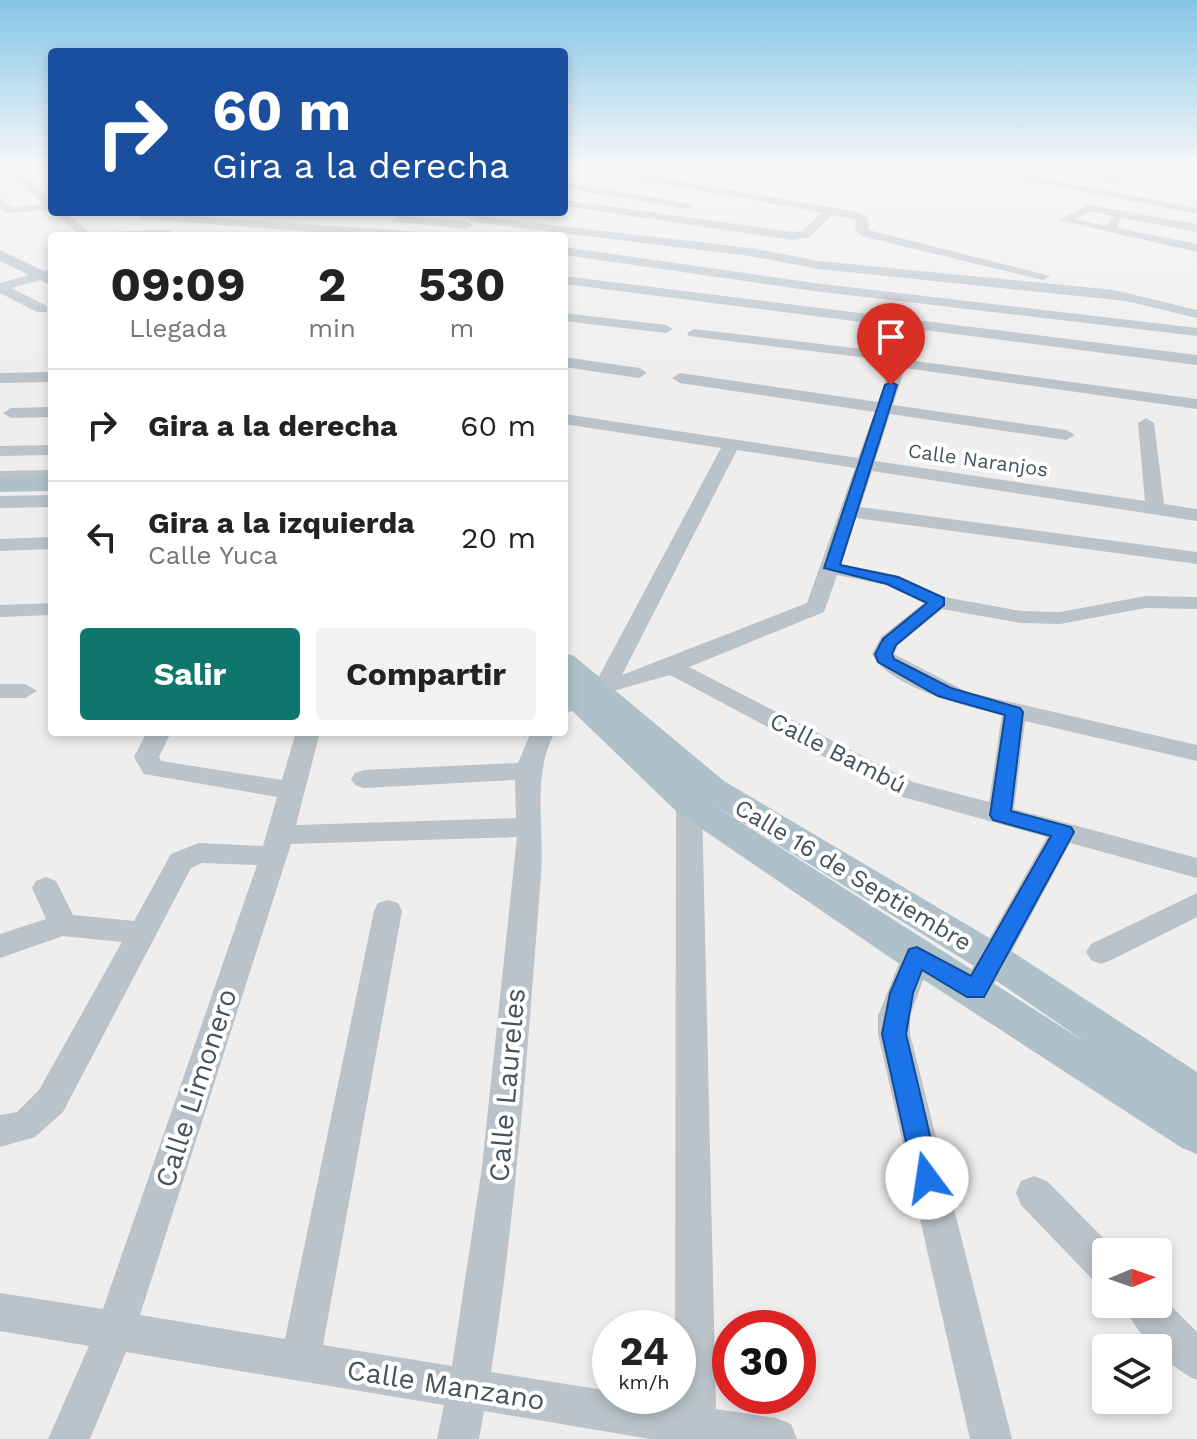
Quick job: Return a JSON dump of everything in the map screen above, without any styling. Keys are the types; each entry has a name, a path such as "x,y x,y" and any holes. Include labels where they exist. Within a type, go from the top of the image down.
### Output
{"main road":[{"path":"0,247 47,273"},
{"path":"0,255 47,273"},
{"path":"0,485 48,484"},
{"path":"0,493 48,493"},
{"name":"Calle 16 de Septiembre","path":"577,687 689,804 917,956 975,990 1197,1134"},
{"name":"Calle 16 de Septiembre","path":"577,687 713,789 995,960 1197,1095"}],"street":[{"path":"611,235 750,252 852,275 1127,297"},
{"path":"877,235 1197,314"},
{"path":"1134,235 1197,248"},
{"path":"890,239 872,249 956,256"},
{"path":"568,252 828,288 1197,332"},
{"path":"718,300 750,252"},
{"path":"0,285 47,273"},
{"path":"828,288 852,275"},
{"path":"852,275 903,297"},
{"path":"568,281 1197,360"},
{"path":"0,285 42,309"},
{"path":"1149,303 1163,327"},
{"path":"997,309 1055,326 1072,334 1078,345"},
{"path":"568,317 666,329"},
{"path":"694,333 903,355 1197,404"},
{"path":"577,687 672,667 810,612 821,602 903,355"},
{"path":"568,363 639,373"},
{"path":"0,378 48,377"},
{"path":"680,378 1066,435"},
{"path":"11,413 48,412"},
{"name":"Calle Naranjos","path":"568,420 1197,515"},
{"path":"1146,423 1155,508"},
{"path":"577,687 731,446"},
{"path":"0,451 48,450"},
{"path":"0,476 48,475"},
{"path":"0,502 48,501"},
{"path":"850,511 1197,558"},
{"path":"0,545 48,543"},
{"path":"832,568 892,580 938,602 1039,619 1146,602 1197,603"},
{"path":"938,602 889,642 883,654 887,662 945,692 1014,712 1197,753"},
{"path":"0,611 48,609"},
{"name":"Calle Bambú","path":"672,667 905,789 1197,868"},
{"path":"0,691 25,691"},
{"path":"1000,815 1014,712"},
{"path":"157,736 146,757 148,764 161,771 292,791"},
{"name":"Calle Limonero","path":"69,1439 116,1329 277,846 307,736"},
{"name":"Calle Laureles","path":"458,1439 480,1334 494,1226 530,827 526,771 529,757 541,736"},
{"path":"364,779 526,771"},
{"path":"689,804 697,1432"},
{"path":"12,1129 41,1114 51,1101 181,861 189,855 530,827"},
{"path":"975,990 995,960 1063,832"},
{"path":"46,888 63,925"},
{"path":"1101,952 1197,904"},
{"path":"300,1362 388,911"},
{"path":"0,946 63,925 142,933"},
{"path":"917,956 894,1016 894,1034 991,1439"},
{"path":"1034,1193 1092,1253"},
{"name":"Calle Manzano","path":"0,1312 469,1387 697,1432 776,1439"},
{"path":"1156,1318 1197,1360"}],"route":[{"path":"891,385 832,568 892,580 938,602 889,642 883,654 887,662 960,698 1014,712 1000,815 1063,832 995,960 975,990 917,956 901,993 894,1016 894,1034 927,1178"}]}
